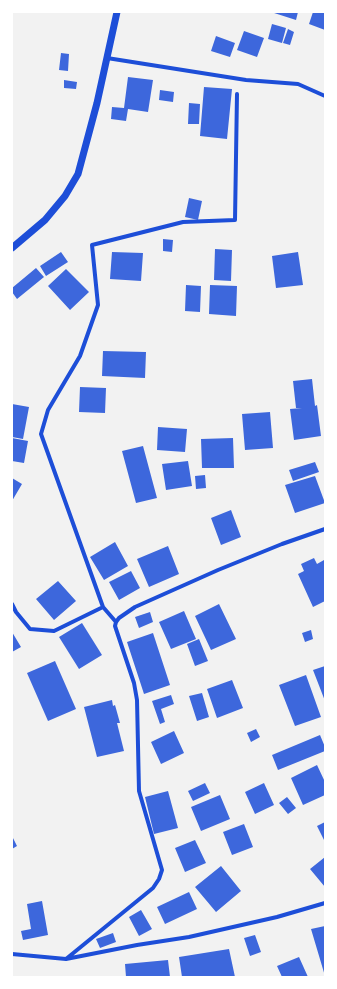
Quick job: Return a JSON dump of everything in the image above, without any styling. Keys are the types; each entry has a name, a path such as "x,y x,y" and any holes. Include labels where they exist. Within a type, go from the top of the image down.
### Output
{"street":[{"path":"12,248 45,220 65,196 78,174 97,103 117,12"},
{"path":"107,58 232,78 298,84 325,96"},
{"path":"116,622 103,607 41,434 48,410 80,356 98,305 92,245 182,222 235,220 237,94"},
{"path":"66,959 153,888 159,879 162,870 139,790 137,700 134,683 115,626 116,622 119,618 136,607 218,570 325,528"},
{"path":"12,604 16,612 30,629 54,631 103,607"},
{"path":"12,954 66,959 137,945 189,937 277,917 325,903"}],"building":[{"path":"271,12 298,12 296,20"},
{"path":"313,12 325,12 325,30 309,24"},
{"path":"272,24 286,28 282,43 268,39"},
{"path":"288,29 294,32 290,45 283,43"},
{"path":"244,31 264,38 257,57 237,50"},
{"path":"216,36 235,43 230,57 211,51"},
{"path":"61,53 69,54 68,71 59,70"},
{"path":"128,77 153,80 148,112 128,109 126,121 111,119 112,107 124,108"},
{"path":"64,80 77,82 76,89 64,88"},
{"path":"204,87 232,89 227,139 200,136"},
{"path":"160,90 174,92 173,102 159,100"},
{"path":"189,103 200,104 199,124 188,124"},
{"path":"189,198 202,201 198,220 185,217"},
{"path":"163,239 173,240 172,252 163,251"},
{"path":"215,249 232,250 231,281 214,280"},
{"path":"61,252 68,262 46,276 40,266"},
{"path":"112,252 143,253 141,281 110,279"},
{"path":"298,252 303,285 276,288 272,256"},
{"path":"36,268 44,277 17,299 12,292 12,288"},
{"path":"66,269 89,292 70,310 48,286"},
{"path":"186,285 201,286 200,312 185,311"},
{"path":"210,285 237,286 236,316 209,314"},
{"path":"103,351 146,352 145,378 102,376"},
{"path":"312,379 315,406 317,405 321,436 294,440 290,409 302,408 296,408 293,381"},
{"path":"80,387 106,388 105,413 79,412"},
{"path":"12,404 29,407 23,439 12,437"},
{"path":"270,412 273,448 245,450 242,414"},
{"path":"158,427 187,429 185,452 157,450"},
{"path":"12,438 28,441 24,463 12,461"},
{"path":"233,438 234,468 202,468 201,439"},
{"path":"143,446 157,498 136,503 122,451"},
{"path":"188,461 192,486 166,490 162,464"},
{"path":"315,462 319,472 293,481 289,470"},
{"path":"205,475 206,488 196,489 195,476"},
{"path":"315,476 325,503 295,513 285,485"},
{"path":"12,478 22,484 12,501"},
{"path":"231,510 241,537 221,545 211,518"},
{"path":"115,542 128,566 104,580 90,557"},
{"path":"168,546 179,574 149,587 137,559"},
{"path":"314,558 317,564 324,560 325,561 325,601 313,607 298,574 304,571 301,564"},
{"path":"131,571 140,588 119,600 109,582"},
{"path":"58,581 76,601 54,620 36,599"},
{"path":"219,604 236,639 211,650 195,616"},
{"path":"184,611 196,639 171,649 159,622"},
{"path":"150,612 153,622 139,628 135,617"},
{"path":"82,623 102,655 79,669 59,637"},
{"path":"311,630 313,639 305,642 302,633"},
{"path":"12,632 21,647 12,652"},
{"path":"153,633 170,685 144,694 127,642"},
{"path":"199,639 208,661 195,666 187,644"},
{"path":"55,661 76,709 48,721 27,673"},
{"path":"325,666 325,701 313,670"},
{"path":"306,675 321,717 295,726 279,685"},
{"path":"232,680 243,708 217,718 207,689"},
{"path":"202,693 209,717 197,721 189,696"},
{"path":"171,695 174,704 161,709 165,722 160,724 152,701"},
{"path":"112,700 120,723 117,723 124,751 97,757 84,707"},
{"path":"256,729 260,737 251,742 247,733"},
{"path":"174,731 184,753 161,764 151,742"},
{"path":"320,735 325,751 278,770 272,755"},
{"path":"317,765 325,782 325,795 303,805 291,778"},
{"path":"205,783 210,793 193,801 188,791"},
{"path":"264,783 274,805 255,814 245,792"},
{"path":"168,791 178,828 154,834 145,797"},
{"path":"220,795 230,819 201,831 191,807"},
{"path":"287,797 296,808 288,814 279,803"},
{"path":"325,822 325,842 317,826"},
{"path":"244,824 253,847 232,855 223,832"},
{"path":"12,836 17,846 12,849"},
{"path":"195,840 206,863 185,872 175,848"},
{"path":"325,857 325,887 310,869"},
{"path":"221,866 241,891 216,912 195,887"},
{"path":"189,892 197,909 165,924 157,907"},
{"path":"42,901 48,935 23,940 21,931 31,929 27,904"},
{"path":"141,910 152,929 139,936 129,917"},
{"path":"325,926 325,976 311,929"},
{"path":"113,933 116,942 100,948 96,939"},
{"path":"255,935 261,952 250,956 244,938"},
{"path":"229,949 235,977 182,977 179,957"},
{"path":"299,957 308,977 282,977 277,966"},
{"path":"168,960 170,977 126,977 125,964"}]}
